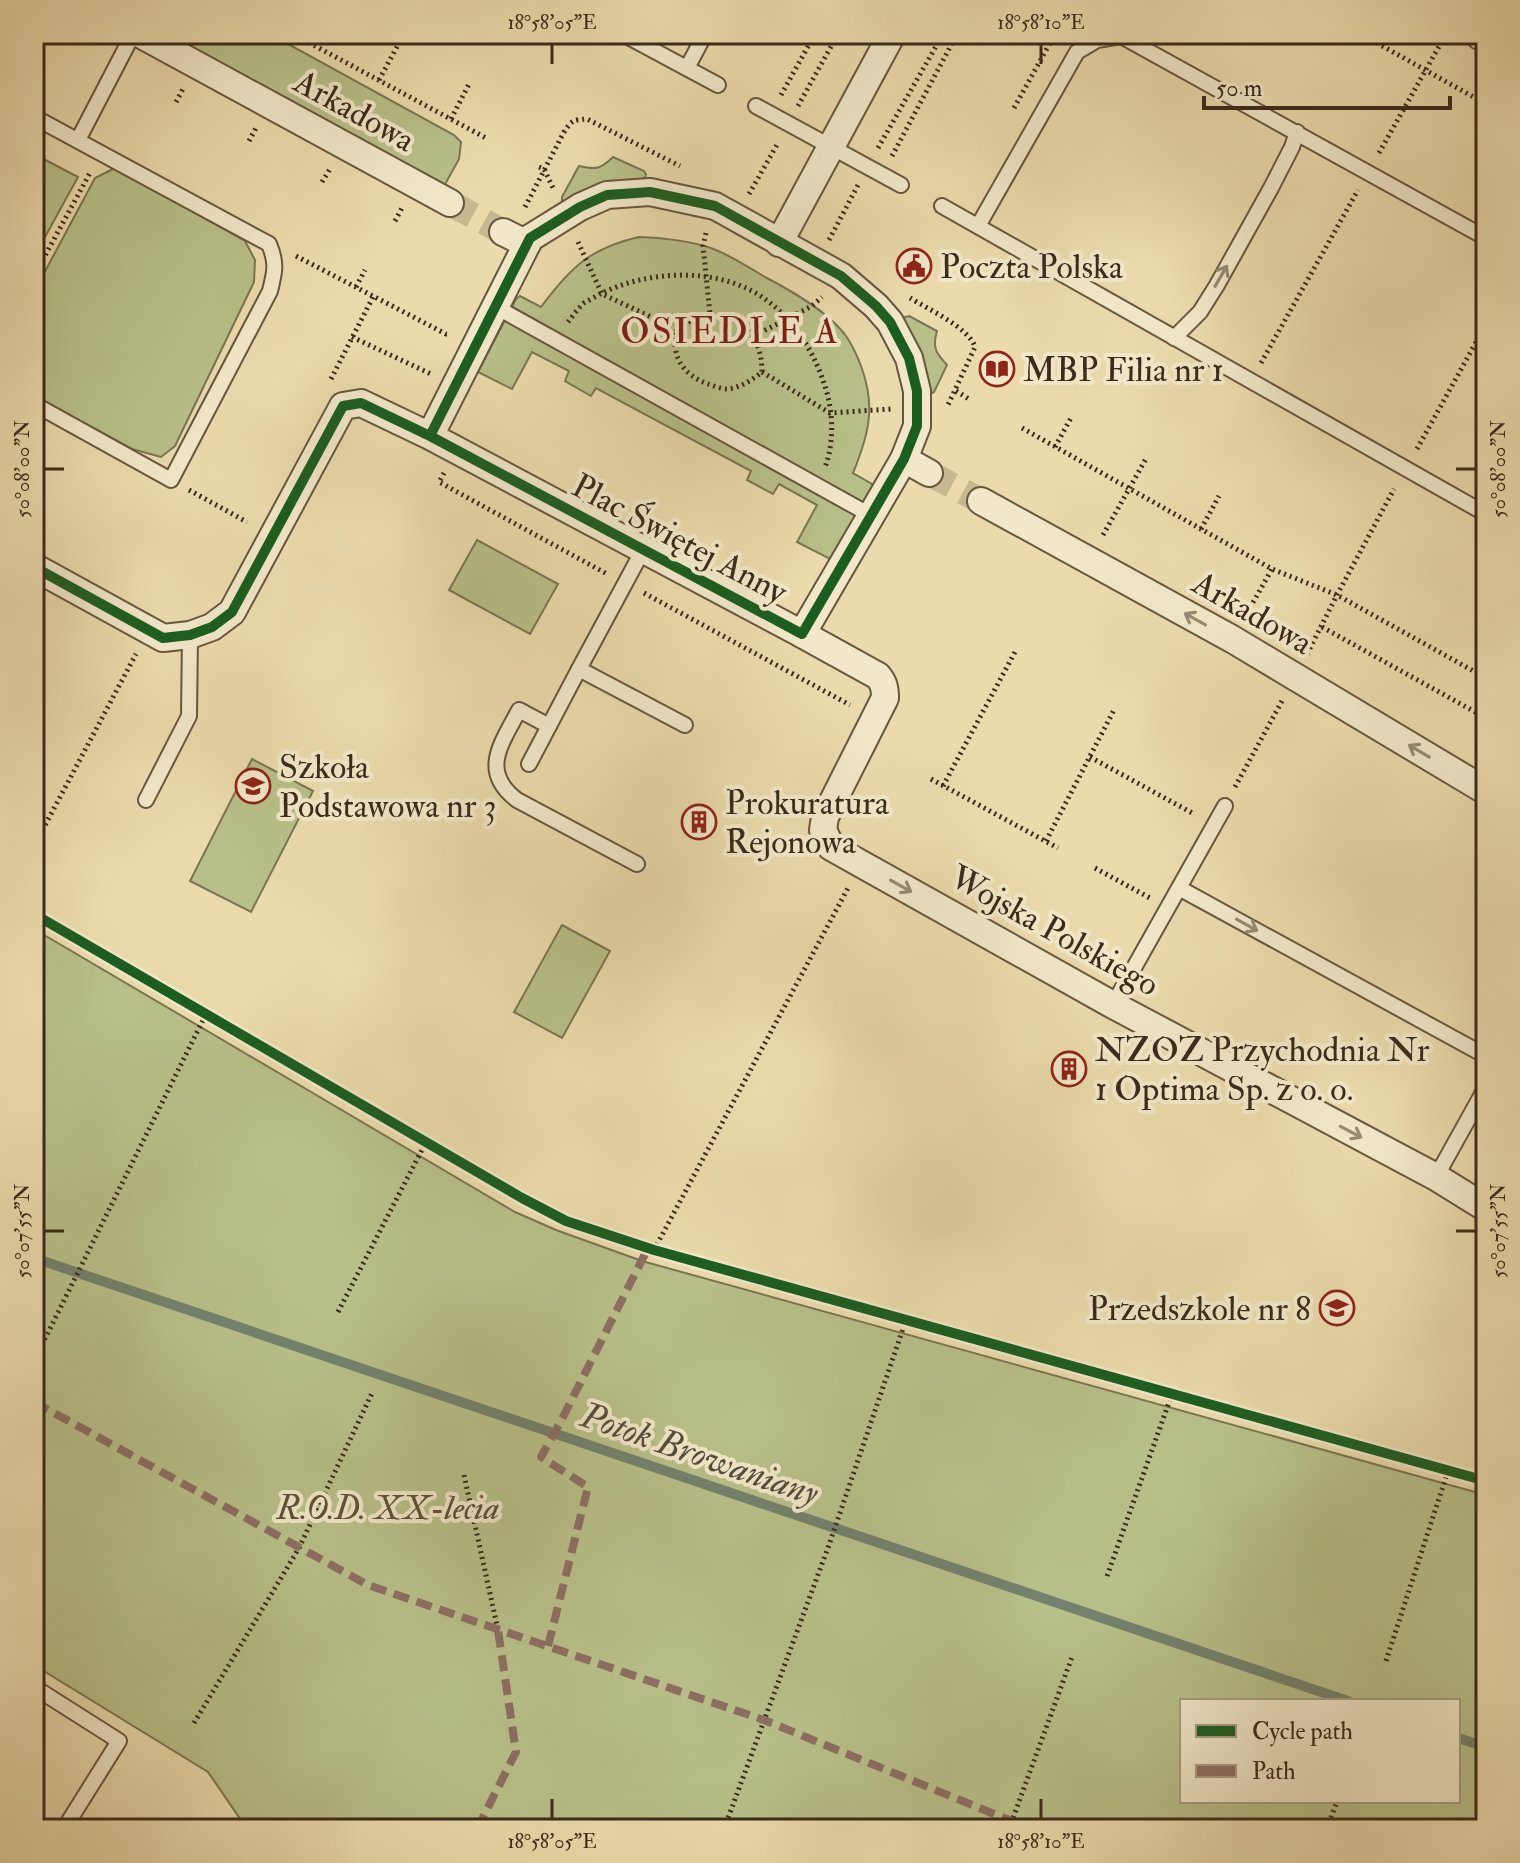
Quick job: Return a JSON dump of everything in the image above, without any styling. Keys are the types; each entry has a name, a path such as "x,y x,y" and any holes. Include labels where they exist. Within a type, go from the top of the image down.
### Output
{"street":[{"name":"Arkadowa","path":"140,34 450,203"},
{"path":"779,243 892,34"},
{"name":"Plac Świętej Anny","path":"650,192 715,206 779,243 838,264 890,322 909,358 917,391 917,426 904,459 802,634 430,436 530,238 580,207 607,195 650,192"},
{"path":"503,232 527,244"},
{"path":"34,567 163,638 190,635 212,627 232,612 336,395 361,403 430,436"},
{"path":"904,459 929,473"},
{"name":"Arkadowa","path":"981,501 1232,639 1486,791"},
{"name":"Wojska Polskiego","path":"802,634 878,676 884,683 885,698 825,817 823,830 831,847 1113,1005 1436,1177 1486,1208"}],"lane":[{"path":"78,140 133,34"},
{"path":"623,34 718,85"},
{"path":"687,68 705,34"},
{"path":"978,226 1077,52 1097,40 1121,36 1486,238"},
{"path":"756,106 901,185"},
{"path":"34,117 269,244 275,258 270,291 171,480 34,404"},
{"path":"1174,338 1200,312 1217,285 1271,188 1297,132"},
{"path":"942,206 1486,514"},
{"path":"496,307 872,516"},
{"path":"529,764 643,550"},
{"path":"146,800 189,716 190,635"},
{"path":"579,669 685,725"},
{"path":"549,726 519,710 497,752 495,766 498,780 506,792 517,800 637,864"},
{"path":"1113,1005 1225,806"},
{"path":"1179,888 1486,1056"},
{"path":"1436,1177 1486,1087"},
{"path":"34,1687 119,1741 64,1829"}],"path":[{"path":"293,34 486,138"},
{"path":"307,41 311,34"},
{"path":"771,114 815,34"},
{"path":"754,336 812,306 838,264 828,241 943,34"},
{"path":"882,175 957,34"},
{"path":"1361,34 1486,104"},
{"path":"1251,381 1446,34"},
{"path":"379,80 398,45"},
{"path":"451,119 469,84"},
{"path":"34,276 101,153"},
{"path":"539,167 544,169 602,294 677,329"},
{"path":"710,314 703,246 715,206"},
{"path":"356,287 365,270"},
{"path":"562,328 585,303 621,284 661,276 705,277 736,284 764,298 788,319 819,367 828,394 830,413 830,453 823,471"},
{"path":"336,395 352,337 373,297"},
{"path":"710,314 735,321 754,336 760,349 762,372 753,380 726,389 701,381 689,374 680,363 675,350 677,329 688,321 710,314"},
{"path":"352,337 455,386"},
{"path":"762,372 830,413 948,406"},
{"path":"956,391 969,399"},
{"path":"1055,447 1072,416"},
{"path":"1022,428 1272,569 1337,595 1486,678"},
{"path":"1089,560 1147,457"},
{"path":"171,480 255,526"},
{"path":"1201,529 1219,496"},
{"path":"1322,627 1486,718"},
{"path":"943,786 1015,652"},
{"path":"1046,841 1115,708"},
{"path":"1090,757 1214,825"},
{"path":"931,779 1058,848"},
{"path":"654,1250 862,864"},
{"path":"1095,868 1168,908"},
{"path":"34,1361 206,1014"},
{"path":"338,1312 426,1142"},
{"path":"724,1829 829,1545 906,1320"},
{"path":"194,1723 299,1548 373,1391"},
{"path":"1107,1576 1172,1394"},
{"path":"1386,1661 1448,1471"},
{"path":"464,1475 498,1630"},
{"path":"1009,1829 1072,1657"},
{"path":"1327,1829 1336,1803"}],"green space":[{"path":"163,34 270,34 454,135 461,142 459,159 443,188"},
{"path":"34,154 78,177 34,257"},
{"path":"613,157 644,171 644,182 566,204 562,202 579,166 598,168"},
{"path":"115,168 245,241 255,260 254,282 175,446 161,457 132,449 34,396 34,292 95,178"},
{"path":"639,237 684,241 725,254 810,304 832,321 848,339 864,376 869,405 865,437 853,473 875,488 834,561 797,542 817,505 779,484 773,494 747,480 751,471 596,388 591,396 565,381 569,371 532,352 512,389 478,372 516,299 520,296 541,307 582,262 607,247"},
{"path":"909,316 937,331 936,350 947,365 934,392 930,394 903,322"},
{"path":"477,540 558,584 530,634 449,590"},
{"path":"252,759 313,791 251,912 190,881"},
{"path":"562,925 610,951 562,1038 514,1012"},
{"name":"R.O.D. XX-lecia","path":"34,929 515,1212 556,1230 642,1261 1486,1495 1486,1829 247,1829 208,1772 34,1665"}],"waterway":[{"name":"Potok Browaniany","path":"34,1258 1342,1699"},
{"name":"Potok Browaniany","path":"1460,1739 1486,1747"}],"tunnel":[{"path":"450,203 503,232"},
{"path":"929,473 981,501"}],"marked path":[{"path":"548,1646 588,1487 541,1457 648,1248"},
{"path":"34,1402 368,1585 764,1720 1031,1829"},
{"path":"477,1829 516,1752 498,1630"}],"cycle path":[{"path":"34,567 163,638 190,635 212,627 232,612 343,406 361,403 430,436 802,634 904,459 917,426 917,391 909,358 890,322 841,276 715,206 650,192 607,195 580,207 530,238 430,436"},
{"path":"34,914 566,1221 654,1250 1486,1481"}],"place":[{"name":"Poczta Polska","path":"914,266"},
{"name":"MBP Filia nr 1","path":"997,369"},
{"name":"Szkoła Podstawowa nr 3","path":"253,786"},
{"name":"Prokuratura Rejonowa","path":"699,822"},
{"name":"NZOZ Przychodnia Nr 1 Optima Sp. z o. o.","path":"1069,1069"},
{"name":"Przedszkole nr 8","path":"1337,1308"}],"district":[{"name":"OSIEDLE A","path":"730,330"}]}
